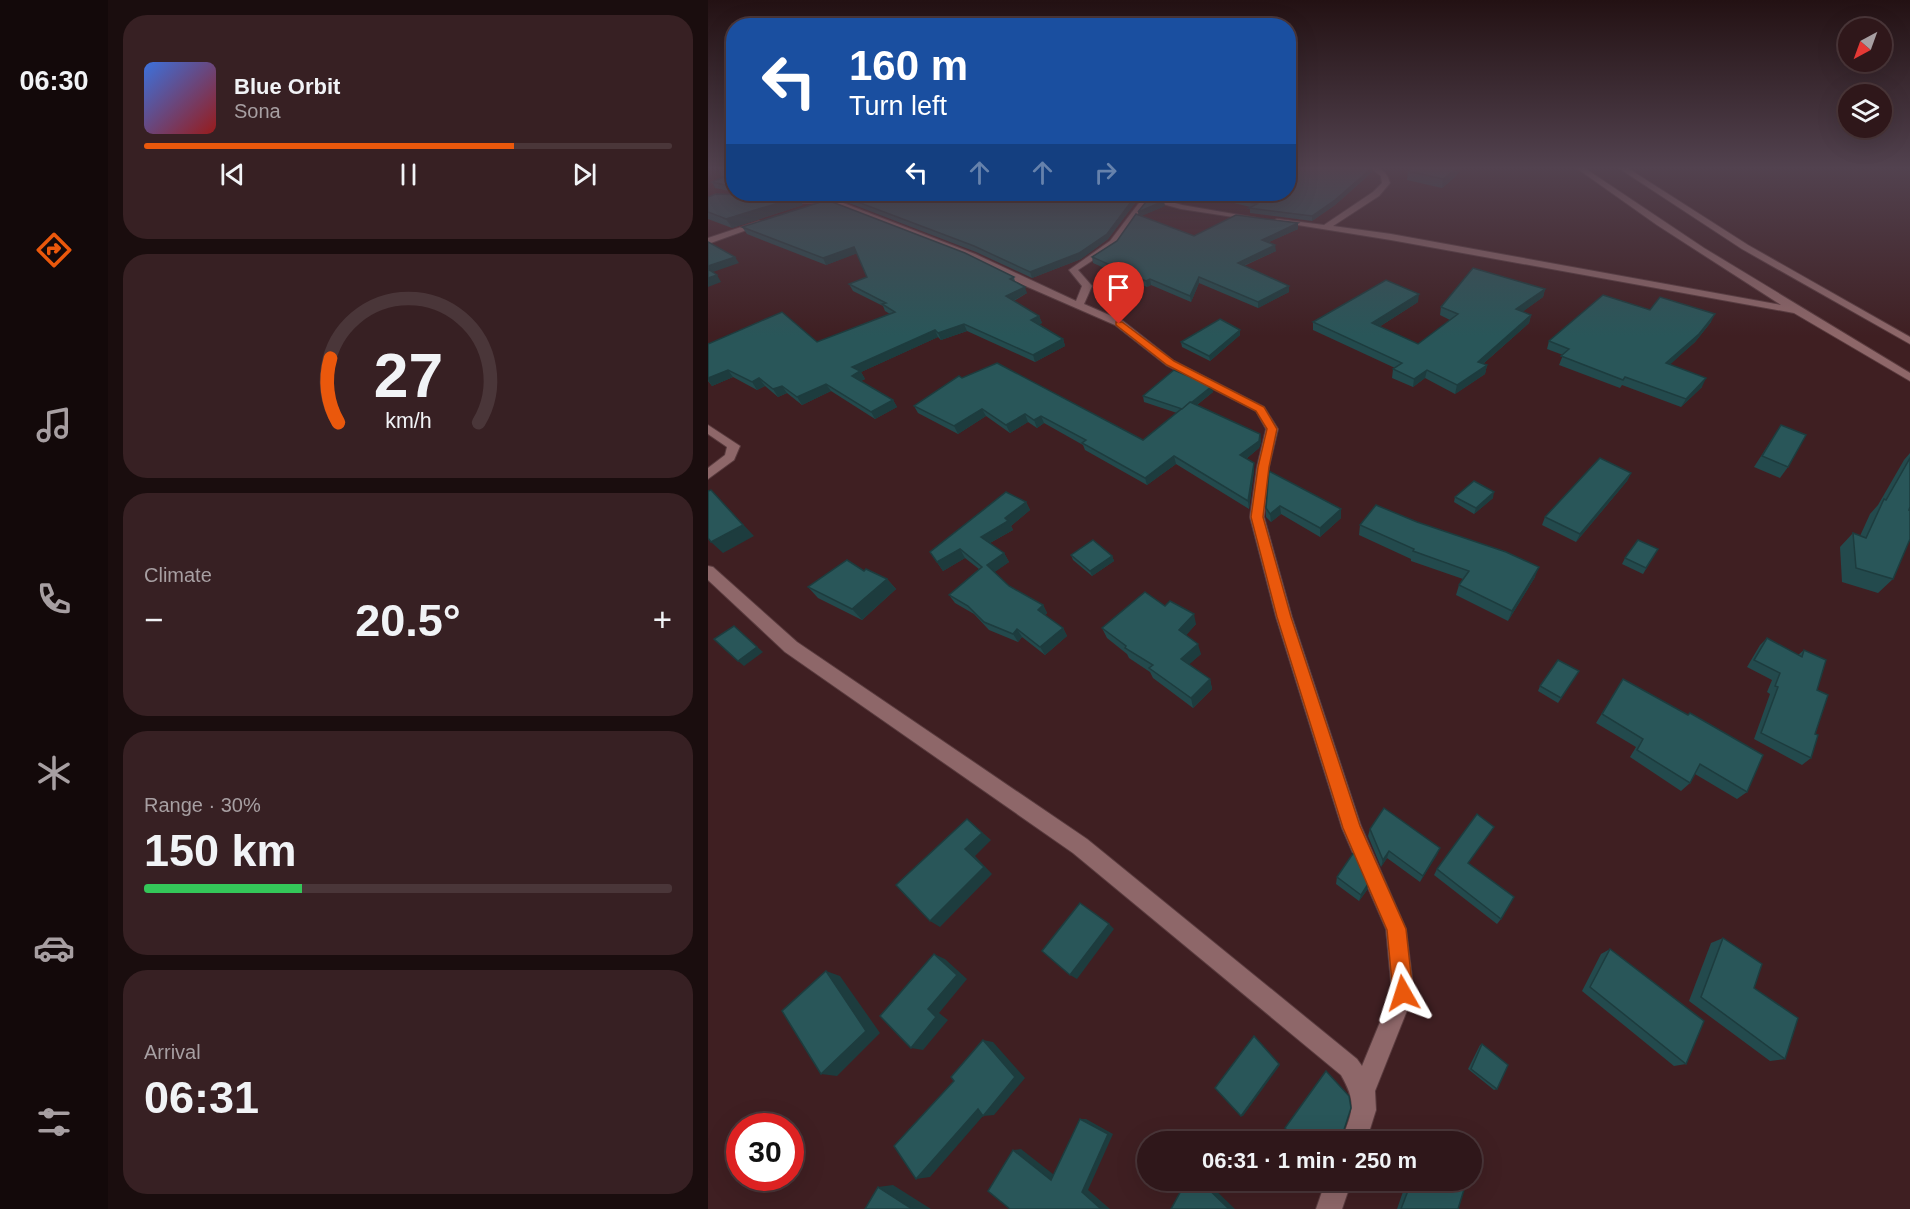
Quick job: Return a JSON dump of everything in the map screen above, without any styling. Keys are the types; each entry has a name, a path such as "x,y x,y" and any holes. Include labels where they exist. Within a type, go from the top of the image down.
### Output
{"street":[{"path":"708,241 760,223"},
{"path":"889,223 972,255 1119,324 1170,363 1260,409 1272,429 1263,467 1257,517 1284,617 1352,828 1396,929 1403,993 1363,1091 1364,1110 1357,1131"},
{"path":"1078,306 1087,286 1072,270 1113,243 1127,223"},
{"path":"1299,223 1795,310"},
{"path":"1327,227 1332,223"},
{"path":"1660,223 1795,310 1910,378"},
{"path":"1708,223 1745,247 1910,341"},
{"path":"708,429 734,446 730,457 708,475"},
{"path":"708,571 791,647 1080,846 1349,1067 1363,1091"},
{"path":"1329,1209 1335,1191"}],"building":[{"path":"753,223 888,223 965,253 1014,277 1010,279 1025,287 1006,296 1039,316 1031,320 1063,339 1033,355 964,324 938,333 935,330 852,367 860,371 852,376 893,400 871,412 826,384 797,397 782,386 773,389 759,378 752,382 728,370 708,378 708,344 782,312 817,342 895,312 882,304 886,303 849,284 867,277 854,247 823,258 742,227"},
{"path":"914,223 1115,223 1107,234 1079,253 1030,272 974,246"},
{"path":"1129,223 1161,223 1194,236 1219,223 1297,223 1262,240 1275,245 1238,263 1289,286 1258,302 1199,277 1190,296 1150,279 1146,281 1092,257 1117,241"},
{"path":"708,242 735,257 708,266"},
{"path":"1473,268 1545,289 1516,309 1531,315 1478,362 1487,365 1457,385 1427,370 1414,379 1393,369 1402,363 1313,322 1386,280 1419,294 1372,323 1418,344 1458,314 1441,307"},
{"path":"708,269 717,275 708,278"},
{"path":"1603,295 1650,310 1660,297 1715,314 1699,334 1666,363 1706,378 1686,399 1625,377 1623,380 1561,356 1569,349 1549,341"},
{"path":"1220,319 1240,330 1209,356 1181,342"},
{"path":"997,363 1143,440 1190,402 1260,434 1259,441 1240,455 1254,463 1248,501 1174,456 1145,478 1082,443 1086,440 1041,416 1034,420 1025,414 1006,425 982,409 954,426 914,406 959,376 962,378"},
{"path":"1174,370 1212,386 1182,409 1143,396"},
{"path":"1781,425 1806,435 1788,467 1762,456"},
{"path":"1600,458 1631,473 1580,534 1545,517"},
{"path":"1910,458 1910,539 1893,579 1856,568 1853,533 1866,538 1884,499 1886,500"},
{"path":"1269,471 1341,509 1320,528 1280,506 1270,514 1266,508"},
{"path":"1474,481 1494,492 1476,508 1455,497"},
{"path":"711,490 743,525 711,542 708,538 708,491"},
{"path":"1006,492 1026,502 1005,518 1008,521 981,537 1004,553 987,565 1009,586 1043,605 1038,610 1063,628 1040,647 1017,629 1013,634 984,622 968,606 949,595 982,567 960,549 937,562 930,552"},
{"path":"1376,505 1417,522 1506,552 1539,567 1512,611 1459,585 1469,571 1413,551 1414,549 1360,525"},
{"path":"1093,540 1112,556 1090,571 1071,555"},
{"path":"1638,540 1658,549 1646,568 1625,558"},
{"path":"847,560 864,571 866,569 887,579 852,609 808,587"},
{"path":"1145,592 1165,606 1170,601 1194,614 1179,630 1198,644 1181,659 1210,679 1191,698 1149,668 1153,665 1125,648 1126,646 1102,628"},
{"path":"734,626 757,647 738,661 714,639"},
{"path":"1767,638 1802,657 1804,650 1826,660 1817,690 1828,695 1815,734 1818,735 1811,758 1761,733 1778,687 1775,686 1780,673 1754,660"},
{"path":"1558,660 1579,671 1561,698 1540,686"},
{"path":"1623,679 1688,715 1690,713 1763,755 1747,792 1700,764 1690,783 1637,750 1643,739 1602,714"},
{"path":"1384,808 1440,848 1423,876 1389,851 1383,860 1370,829"},
{"path":"1477,814 1494,827 1468,863 1514,897 1501,919 1437,869"},
{"path":"967,819 982,833 965,849 984,867 930,921 896,885"},
{"path":"1354,852 1368,884 1361,895 1337,877"},
{"path":"1080,903 1109,924 1070,975 1042,951"},
{"path":"1723,938 1762,964 1754,988 1798,1018 1785,1059 1701,997"},
{"path":"1610,949 1704,1021 1686,1064 1590,987"},
{"path":"934,954 957,975 928,1009 936,1017 911,1048 880,1016"},
{"path":"826,971 866,1031 821,1074 782,1011"},
{"path":"1254,1036 1279,1064 1241,1116 1215,1088"},
{"path":"983,1040 1015,1077 983,1116 978,1109 916,1179 894,1146 954,1081 951,1077"},
{"path":"1482,1044 1508,1065 1497,1089 1471,1069"},
{"path":"1326,1071 1349,1096 1351,1108 1344,1131 1287,1131 1285,1128"},
{"path":"1080,1119 1108,1134 1082,1192 1101,1209 1010,1209 988,1191 1013,1150 1051,1180"},
{"path":"878,1187 912,1209 865,1209"},
{"path":"1181,1191 1210,1191 1229,1209 1171,1209"},
{"path":"1408,1191 1464,1191 1458,1209 1401,1209"}],"route":[{"path":"1119,324 1170,363 1260,409 1272,429 1263,467 1257,517 1284,617 1352,828 1396,929 1403,993"}]}
